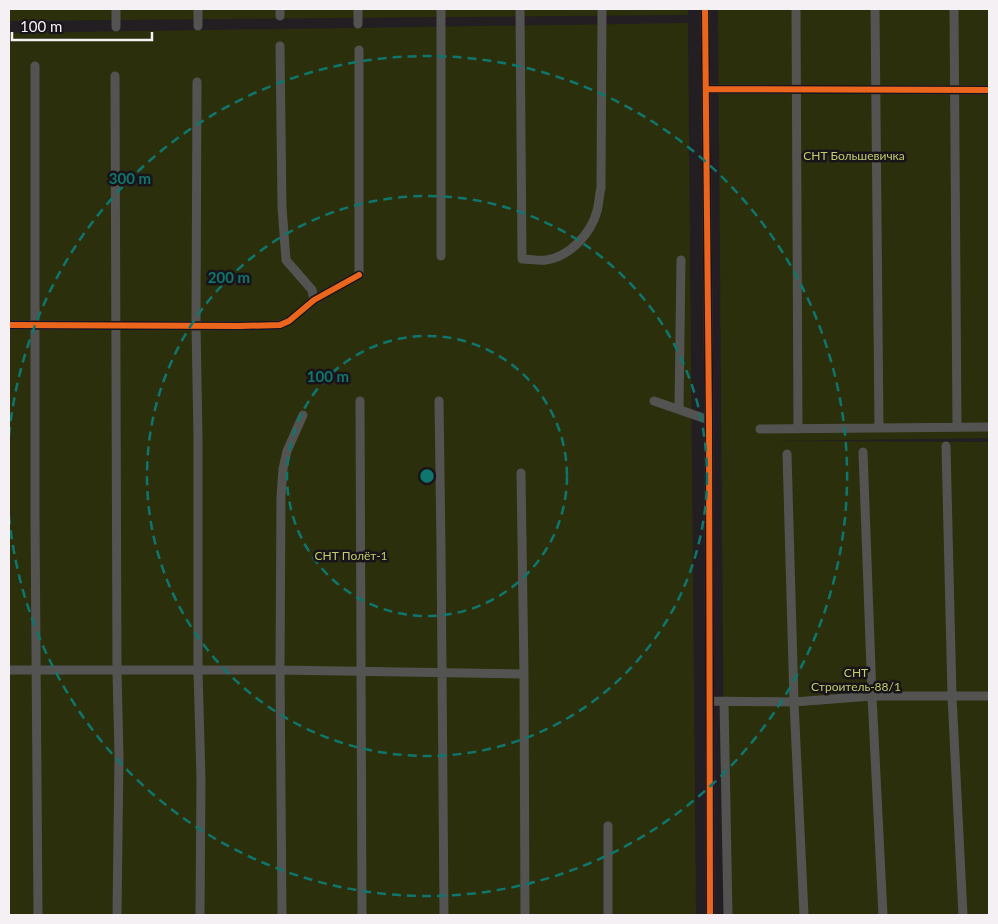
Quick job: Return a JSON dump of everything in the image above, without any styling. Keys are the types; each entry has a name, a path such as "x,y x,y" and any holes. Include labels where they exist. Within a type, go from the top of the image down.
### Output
{"street":[{"path":"116,9 116,27"},
{"path":"198,9 198,26"},
{"path":"358,9 358,24"},
{"path":"440,256 441,9"},
{"path":"520,9 522,259 545,260 560,257 572,249 592,222 597,211 600,188 602,9"},
{"path":"705,9 710,420 710,915"},
{"path":"796,9 798,428"},
{"path":"875,9 879,428"},
{"path":"954,9 957,427"},
{"path":"280,46 282,207 286,260 312,290 314,300"},
{"path":"9,325 280,325 289,321 314,300 359,274 358,50"},
{"path":"35,66 38,915"},
{"path":"115,76 117,671 120,756 117,915"},
{"path":"197,82 196,325 198,671 201,780 200,915"},
{"path":"706,89 989,90"},
{"path":"680,408 681,260"},
{"path":"360,401 362,915"},
{"path":"438,401 444,915"},
{"path":"654,401 680,408 710,420"},
{"path":"282,915 281,496 283,468 287,451 303,415"},
{"path":"760,429 989,427"},
{"path":"946,446 952,696 964,915"},
{"path":"863,452 872,696 883,915"},
{"path":"787,454 794,702 804,915"},
{"path":"521,473 525,915"},
{"path":"9,670 280,670 524,674"},
{"path":"710,701 794,702 872,696 989,696"},
{"path":"724,702 728,915"},
{"path":"608,826 608,915"}],"green space":[{"path":"9,9 688,9 688,15 9,21"},
{"path":"718,9 989,9 989,438 777,441 989,442 989,915 725,915"},
{"name":"СНТ Полёт-1","path":"688,23 696,915 9,915 9,33"}],"cycle path":[{"path":"705,9 709,420 710,915"},
{"path":"706,89 989,90"},
{"path":"9,325 280,325 289,321 314,300 359,275"}],"park label":[{"name":"СНТ Большевичка","path":"854,155"},
{"name":"СНТ Строитель-88/1","path":"856,679"}]}
